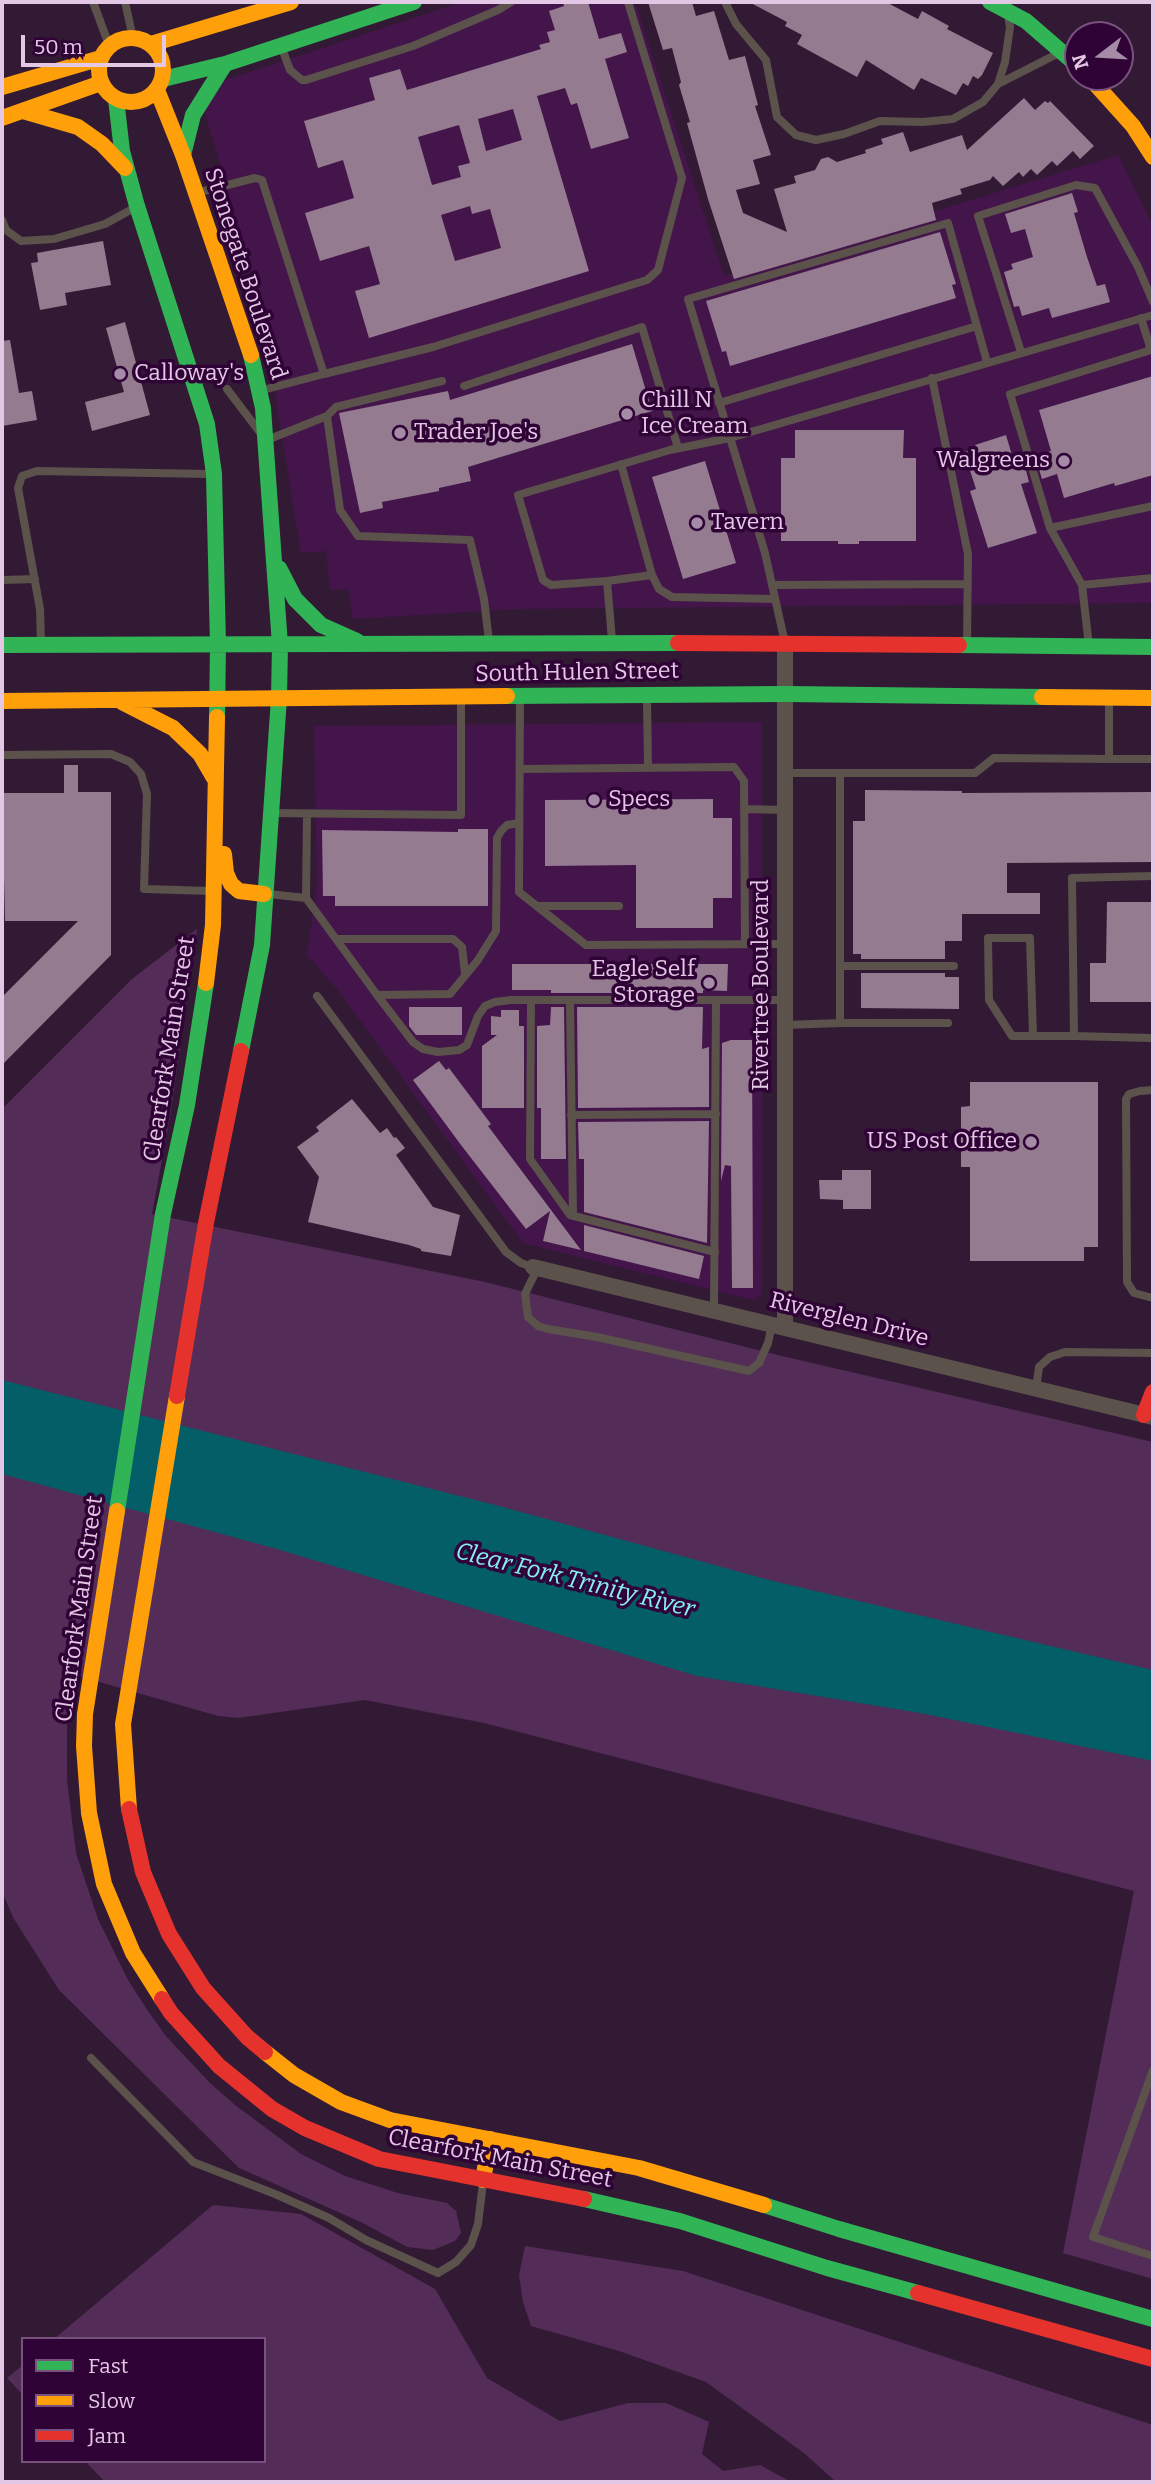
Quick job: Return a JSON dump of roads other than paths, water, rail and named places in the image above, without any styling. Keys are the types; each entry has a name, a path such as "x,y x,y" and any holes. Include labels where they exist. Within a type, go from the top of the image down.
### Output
{"street":[{"path":"151,44 291,2"},
{"path":"105,51 99,75 105,90 127,103 138,102 148,98 160,85 414,2"},
{"path":"990,2 1026,21 1062,52"},
{"path":"2,87 105,51 120,39 133,38 151,44 160,54 164,66 160,85"},
{"path":"183,155 193,115 225,64"},
{"path":"2,118 101,83"},
{"name":"Stonegate Boulevard","path":"160,85 249,349 263,408 280,645"},
{"path":"1101,91 1133,126 1153,157"},
{"path":"117,99 122,151 127,170 207,424 214,474 218,645"},
{"path":"23,111 78,127 102,144 127,170"},
{"path":"274,558 295,599 321,625 365,644"},
{"name":"South Hulen Street","path":"2,645 785,643 1153,646"},
{"name":"Rivertree Boulevard","path":"778,1326 785,944 785,643"},
{"path":"2,654 41,645"},
{"name":"Clearfork Main Street","path":"218,645 213,925 198,1043 163,1214 85,1714 84,1746 89,1813 104,1884 133,1953 171,2013 219,2066 272,2109 305,2128 379,2159 630,2207 827,2268 1153,2360"},
{"name":"Clearfork Main Street","path":"280,645 262,945 206,1223 123,1724 129,1807 143,1872 169,1934 203,1988 247,2037 294,2075 341,2102 390,2120 639,2168 839,2229 1153,2319"},
{"name":"South Hulen Street","path":"2,701 786,694 1153,698"},
{"path":"120,701 173,728 200,754 215,780"},
{"path":"214,807 223,835 226,873 230,884 239,891 264,894"},
{"name":"Riverglen Drive","path":"535,1267 1149,1416"},
{"path":"1149,1416 1153,1392"},
{"path":"483,2180 490,2139"}],"lane":[{"path":"93,2 105,51"},
{"path":"125,2 133,38"},
{"path":"281,46 290,70 302,80 412,47 511,2"},
{"path":"259,391 433,347 654,276 658,270 682,178 628,2"},
{"path":"725,2 736,24 766,60 776,117 796,135 816,140 844,134 880,121 923,122 953,119 983,102 998,84 1005,62 1010,27 1007,11"},
{"path":"998,84 1062,52"},
{"path":"195,193 255,178 262,180 324,374"},
{"path":"1021,352 978,216 1076,186 1095,188 1138,267 1153,302"},
{"path":"2,220 6,230 20,241 54,239 105,224 137,206"},
{"path":"785,643 765,554 688,299 948,223 987,362"},
{"path":"652,575 551,585 543,580 518,495 678,448 730,438 1153,315"},
{"path":"1089,646 1082,585 1050,528 1010,394 1152,351 1141,318"},
{"path":"719,402 977,326"},
{"path":"464,386 642,327 678,448"},
{"path":"932,378 968,554 967,645"},
{"path":"227,389 266,440 327,416 336,407 442,381"},
{"path":"327,416 341,510 358,536 470,540 484,599 489,644"},
{"path":"621,464 652,575 659,589 672,597 775,599"},
{"path":"41,645 40,609 18,488 22,476 37,471 214,474"},
{"path":"1050,528 1153,506"},
{"path":"1082,585 1153,578"},
{"path":"2,580 35,579"},
{"path":"607,581 612,643"},
{"path":"772,585 968,584"},
{"path":"647,695 648,768"},
{"path":"520,696 519,892 586,945 785,944"},
{"path":"270,813 461,816 461,697"},
{"path":"1109,759 1110,697"},
{"path":"2,755 111,754 130,762 141,774 147,793 144,889 214,891"},
{"path":"785,773 975,773 994,758 1153,759"},
{"path":"520,769 734,767 744,781 745,944"},
{"path":"840,773 840,1023"},
{"path":"744,809 785,810"},
{"path":"307,815 306,898 377,995 414,1042 423,1049 438,1052 459,1050 467,1045 478,1016 485,1006 511,1000 784,1000"},
{"path":"377,995 450,994 478,960 496,931 497,838 508,825 519,823"},
{"path":"1074,1036 1072,878 1153,877"},
{"path":"264,894 306,898"},
{"path":"538,906 619,906"},
{"path":"1033,1036 1030,938 988,938 989,1000 1012,1036 1033,1036 1153,1036"},
{"path":"337,939 453,939 462,947 466,974"},
{"path":"840,965 954,966"},
{"path":"317,996 506,1252 522,1263 535,1267 525,1294 528,1317 538,1326 749,1371 759,1363 778,1326"},
{"path":"531,1000 530,1159 570,1215 715,1252"},
{"path":"570,1000 573,1216"},
{"path":"715,1311 716,1000"},
{"path":"784,1025 948,1023"},
{"path":"1153,1090 1129,1094 1126,1099 1127,1282 1134,1293 1153,1298"},
{"path":"571,1115 716,1114"},
{"path":"1036,1389 1039,1367 1049,1357 1066,1352 1153,1353"},
{"path":"91,2058 193,2162 329,2218 366,2240 439,2273 456,2262 471,2245 478,2224 483,2180"},
{"path":"1153,2070 1093,2237 1153,2256"}],"water":[{"name":"Clear Fork Trinity River","path":"2,1380 499,1506 773,1581 1153,1670 1153,1761 920,1713 697,1676 277,1549 2,1474"}],"place":[{"name":"Calloway's","path":"120,374"},
{"name":"Chill N Ice Cream","path":"627,414"},
{"name":"Trader Joe's","path":"400,433"},
{"name":"Walgreens","path":"1064,461"},
{"name":"Tavern","path":"697,523"},
{"name":"Specs","path":"594,800"},
{"name":"Eagle Self Storage","path":"709,983"},
{"name":"US Post Office","path":"1031,1142"}]}
